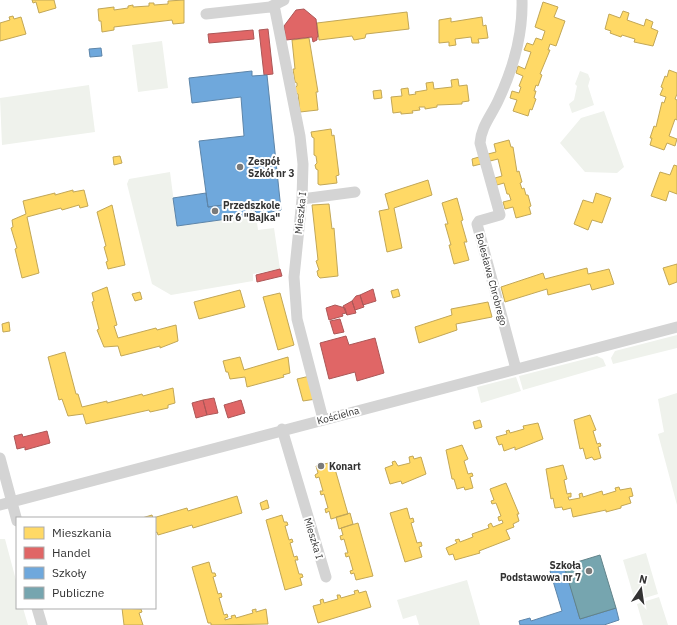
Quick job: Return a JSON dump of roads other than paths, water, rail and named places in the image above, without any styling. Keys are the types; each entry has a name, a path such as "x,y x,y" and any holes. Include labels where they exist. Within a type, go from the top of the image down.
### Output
{"street":[{"name":"Bolesława Chrobrego","path":"516,369 477,224 480,221 500,215 480,143 481,132 498,101 516,53 521,34 522,0"},
{"path":"206,14 260,9 279,3"},
{"name":"Mieszka I","path":"279,3 303,164 302,199 297,242 295,303 297,319 323,419"},
{"path":"302,199 355,192"},
{"name":"Kościelna","path":"0,505 282,429 677,327"},
{"name":"Mieszka I","path":"282,429 326,577"},
{"path":"0,458 16,517"},
{"path":"37,609 42,625"}],"place":[{"name":"Zespół Szkół nr 3","path":"240,167"},
{"name":"Przedszkole nr 6 \"Bajka\"","path":"215,211"},
{"name":"Konart","path":"321,466"},
{"name":"Szkoła Podstawowa nr 7","path":"589,571"}]}
